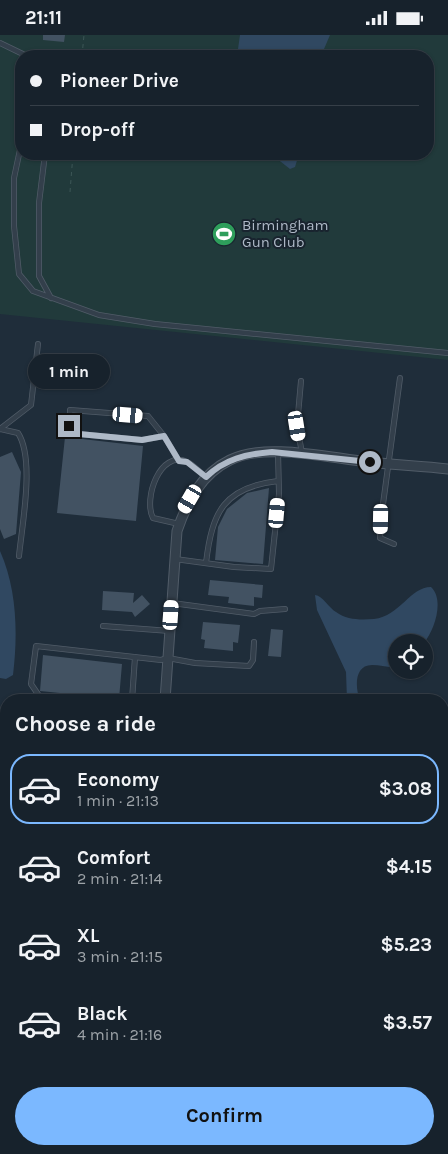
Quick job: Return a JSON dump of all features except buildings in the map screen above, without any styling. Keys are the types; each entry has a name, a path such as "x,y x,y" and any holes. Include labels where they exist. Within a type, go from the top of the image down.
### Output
{"street":[{"path":"166,694 179,524 188,503 206,477 231,459 258,453 302,455 448,469"}],"lane":[{"path":"0,43 15,50"},
{"path":"18,160 14,178 14,226 18,274 33,291 99,315 155,324 448,353"},
{"path":"44,160 39,203 39,276 51,298"},
{"path":"0,429 31,405 38,344"},
{"path":"394,543 380,538 387,463 400,378"},
{"path":"301,381 297,426 302,455"},
{"path":"164,436 142,440 79,434 70,431 70,410 148,416 164,436 179,461"},
{"path":"0,429 18,433 23,440 25,452 26,482 19,556"},
{"path":"175,559 271,569 279,494 278,453"},
{"path":"179,524 153,518 149,504 155,478 163,468 179,461 187,462 206,477"},
{"path":"206,563 209,538 220,509 238,491 255,484 278,481"},
{"path":"172,603 254,614 260,611 284,609"},
{"path":"103,626 170,631"},
{"path":"38,694 31,683 36,647 161,660 168,658 195,663 249,666 253,660 254,642"},
{"path":"133,694 136,657"}],"path":[{"path":"83,50 84,35"},
{"path":"70,192 73,160"}],"green space":[{"name":"Birmingham Gun Club","path":"0,35 448,35 448,360 0,314"}],"water":[{"path":"240,35 330,35 324,50 238,50"},
{"path":"279,160 297,160 295,167 290,169"},
{"path":"0,551 10,581 16,628 13,675 6,679 0,678"},
{"path":"431,587 435,593 438,607 430,634 388,634 388,667 366,666 357,678 358,694 347,694 346,672 317,610 315,595 340,615 349,618 374,619 391,613 417,592"}],"place":[{"name":"Birmingham Gun Club","path":"224,234"}],"route":[{"path":"69,426 70,431 79,434 142,440 164,436 179,461 187,462 206,477 231,459 258,453 272,452 370,462"}]}
